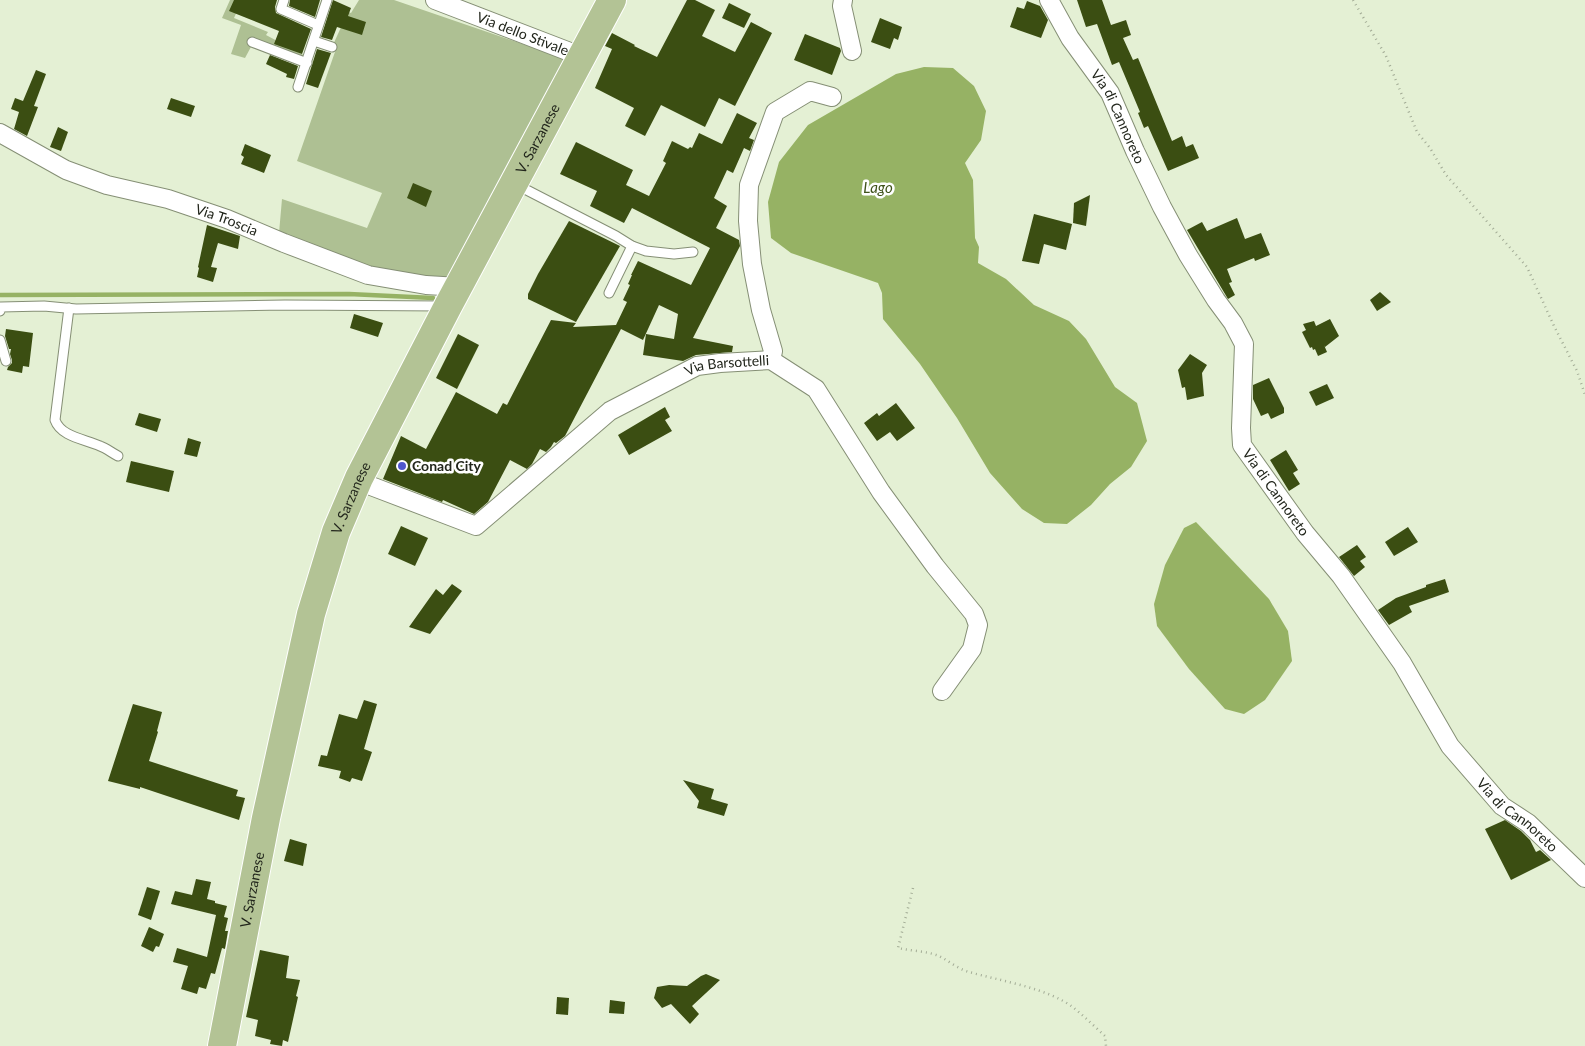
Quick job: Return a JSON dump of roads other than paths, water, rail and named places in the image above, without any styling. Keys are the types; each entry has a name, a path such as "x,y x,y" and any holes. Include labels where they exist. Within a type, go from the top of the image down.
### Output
{"main road":[{"name":"V. Sarzanese","path":"222,1046 266,818 311,614 336,532 359,478 612,0"}],"street":[{"name":"Via dello Stivale","path":"435,0 583,57"},
{"path":"843,0 842,6 852,51"},
{"name":"Via di Cannoreto","path":"1049,0 1070,38 1110,93 1166,215 1216,300 1234,323 1244,344 1242,445 1306,533 1341,576 1402,663 1450,746 1502,806 1528,824 1585,878"},
{"path":"771,360 773,351 761,310 752,264 748,221 749,185 775,112 810,91 832,97"},
{"name":"Via Troscia","path":"0,133 66,170 107,185 168,199 227,219 284,244 368,274 426,285 454,297"},
{"name":"Via Barsottelli","path":"359,478 371,486 476,526 610,411 697,366 771,360 816,389 881,492 935,566 974,614 978,625 972,649 942,691"}],"lane":[{"path":"284,0 281,9 318,25"},
{"path":"298,87 327,0"},
{"path":"314,41 332,47"},
{"path":"252,42 306,63"},
{"path":"514,184 632,246 646,251 674,254 693,252"},
{"path":"609,293 632,246"},
{"path":"0,310 1,307 44,306 70,308 285,305 454,297"},
{"path":"70,308 55,420 57,426 63,432 102,446 118,456"},
{"path":"0,340 6,361"}],"water":[{"name":"Lago","path":"924,67 953,68 974,86 986,111 981,140 965,163 973,180 975,238 979,247 978,263 1006,279 1034,305 1069,321 1086,339 1115,387 1137,403 1147,441 1131,467 1110,484 1091,505 1067,524 1044,523 1022,509 990,473 957,418 920,364 883,319 882,293 878,283 791,253 771,238 768,202 779,162 808,125 896,74"},
{"path":"1196,522 1269,599 1288,631 1292,661 1265,700 1244,714 1225,709 1189,669 1157,626 1154,604 1165,565 1184,528"}],"waterway":[{"path":"0,295 349,294 433,298"}],"place":[{"name":"Conad City","path":"402,466"}]}
